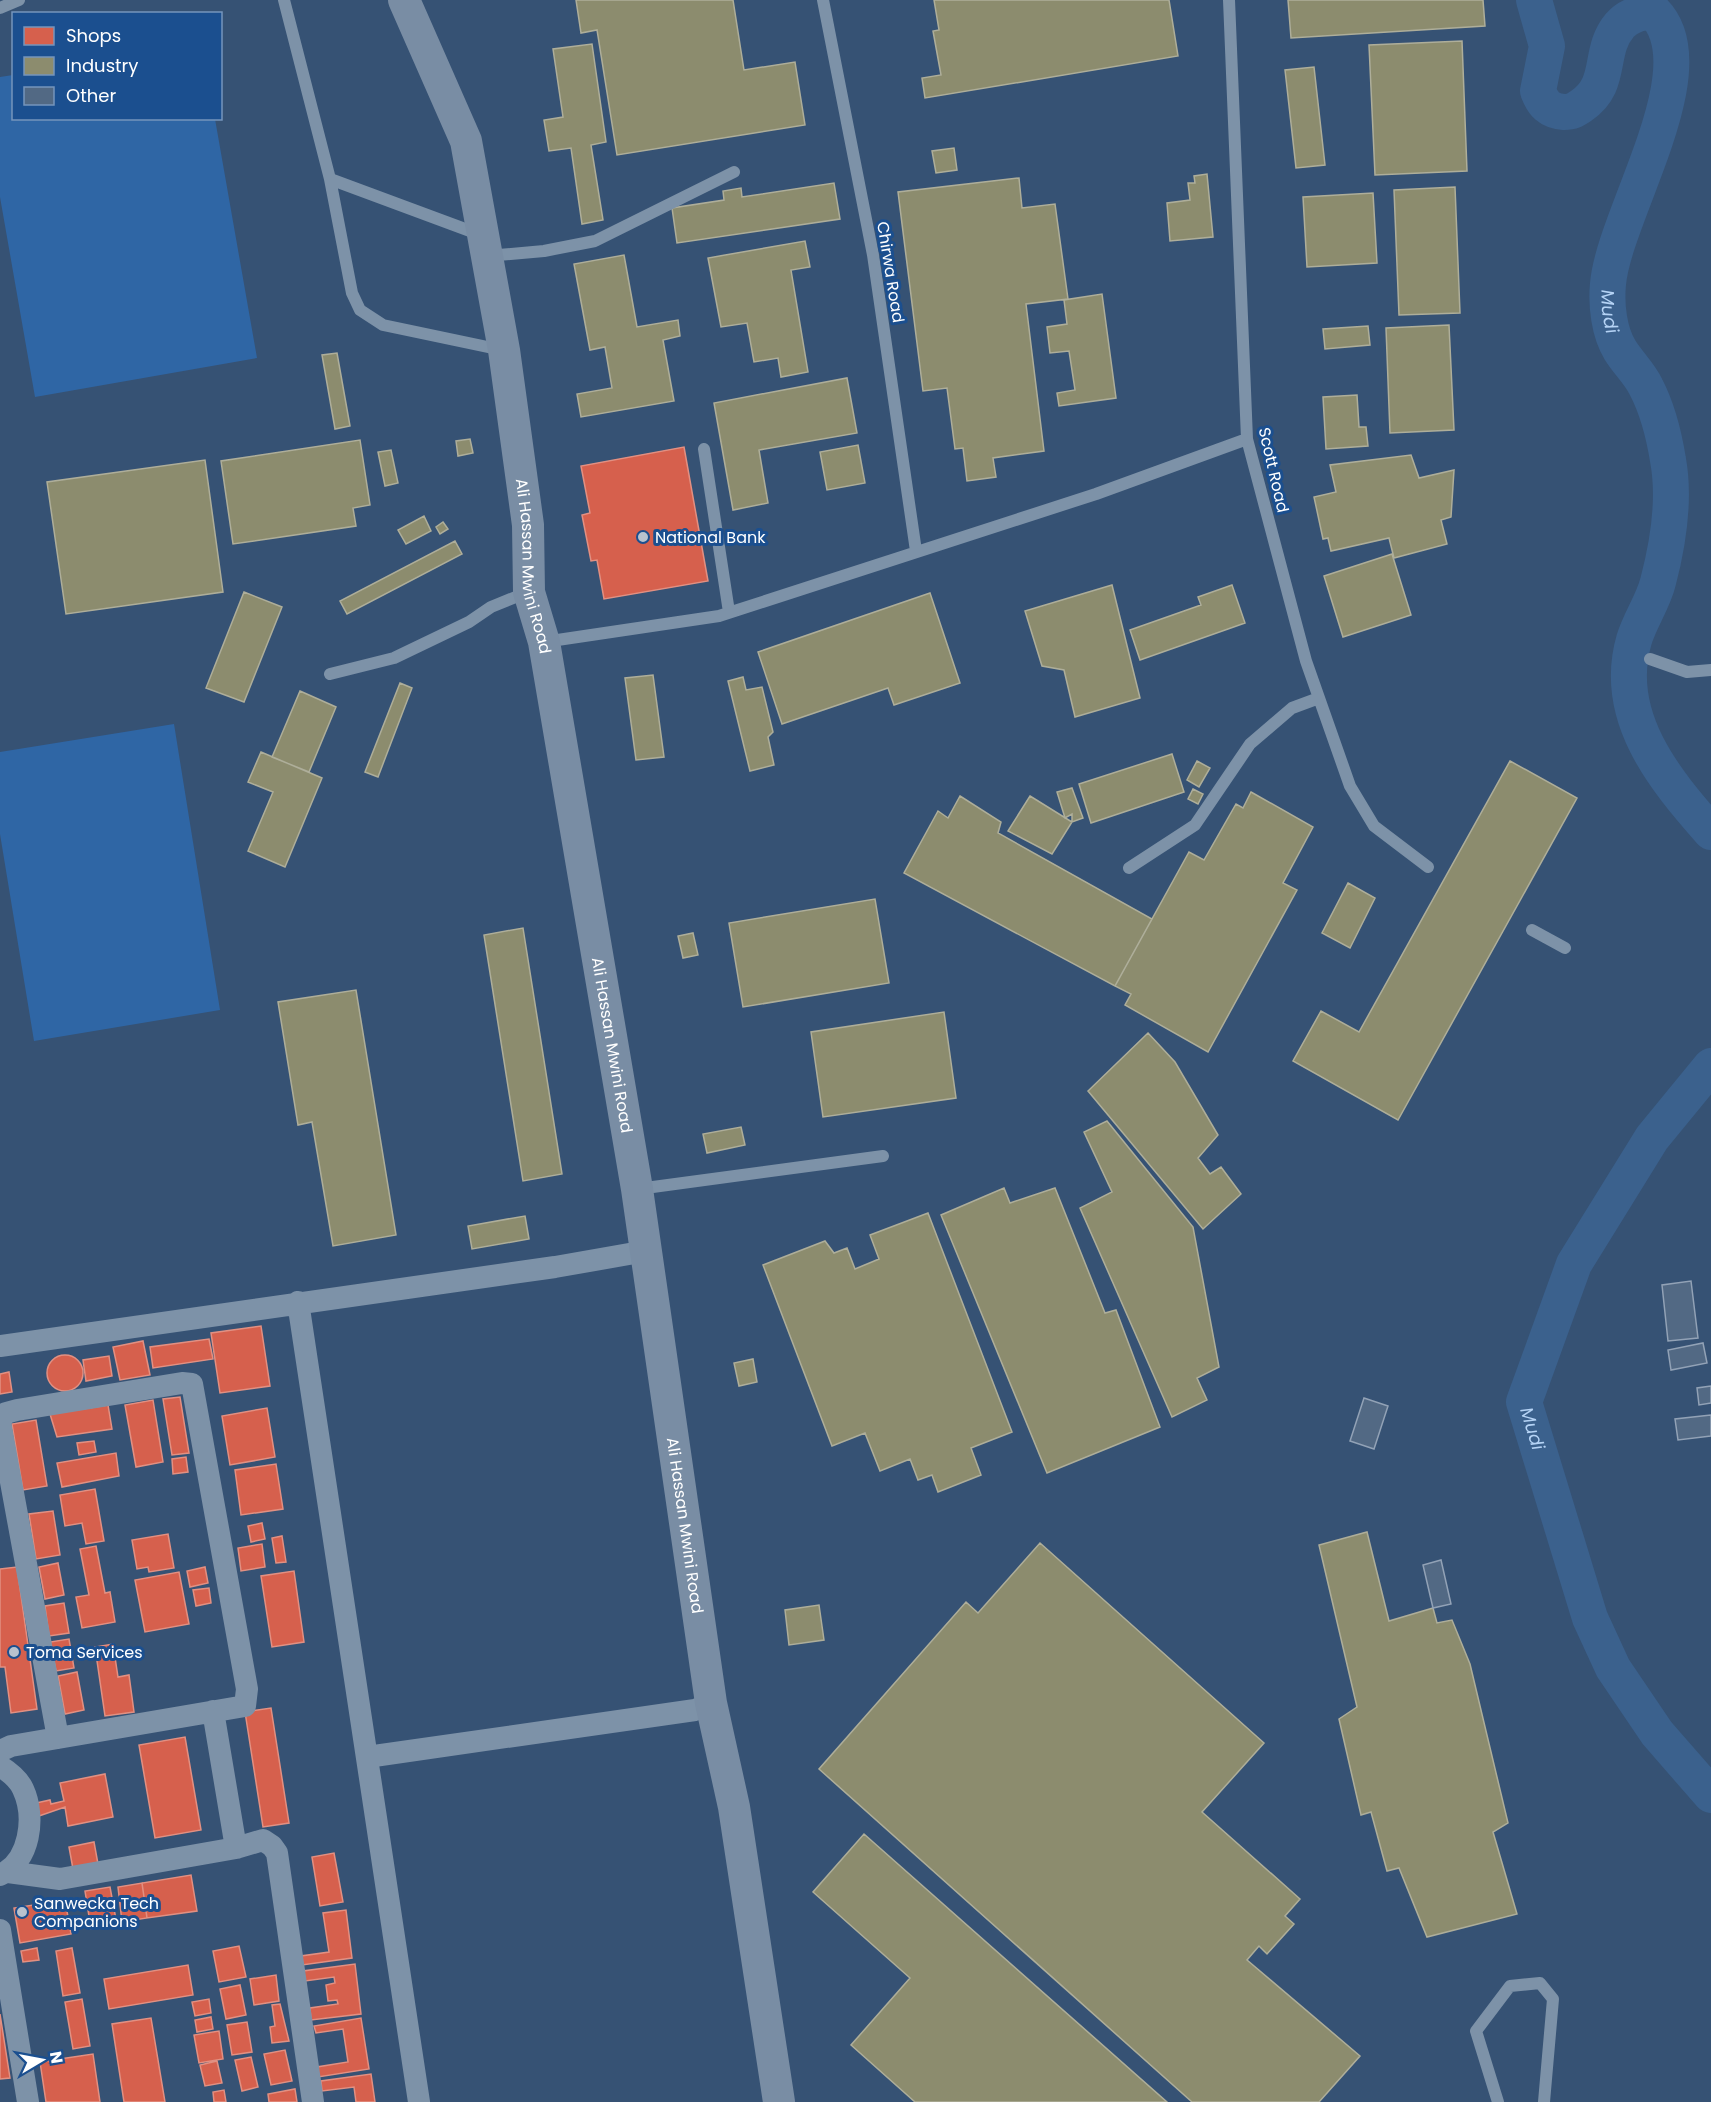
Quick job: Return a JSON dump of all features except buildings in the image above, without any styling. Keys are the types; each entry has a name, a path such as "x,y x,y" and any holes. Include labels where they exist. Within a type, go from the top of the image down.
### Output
{"main road":[{"name":"Ali Hassan Mwini Road","path":"404,0 466,141 504,350 511,417 528,525 529,592 544,642 637,1189 711,1703 734,1807 779,2102"}],"street":[{"path":"0,1346 555,1267 646,1251"},
{"path":"298,1302 419,2102"},
{"path":"0,1751 11,1746 58,1738 213,1711 245,1706 247,1689 192,1384 182,1383 17,1410 6,1413 0,1421 58,1738"},
{"path":"367,1757 695,1710 711,1703"},
{"path":"213,1711 236,1848"},
{"path":"0,1766 9,1772 23,1789 31,1830 25,1851 4,1874"},
{"path":"4,1874 60,1879 236,1848 263,1840 272,1846 277,1853 313,2102"},
{"path":"0,1930 28,2102"}],"lane":[{"path":"0,8 19,0"},
{"path":"284,0 330,179 352,293 360,310 383,325 504,350"},
{"name":"Chirwa Road","path":"823,0 873,255 916,551"},
{"name":"Scott Road","path":"1229,0 1247,439 1306,661 1350,786 1374,826 1428,867"},
{"path":"330,179 484,246 544,251 595,241 734,172"},
{"path":"544,642 729,612 1096,494 1247,439"},
{"path":"704,450 729,612"},
{"path":"330,674 394,658 469,622 491,607 529,592"},
{"path":"1650,659 1687,672 1711,670"},
{"path":"1129,868 1195,825 1250,744 1292,708 1319,698"},
{"path":"1532,930 1565,948"},
{"path":"637,1189 883,1156"},
{"path":"1498,2102 1476,2031 1510,1986 1540,1983 1553,1999 1544,2102"}],"shaded area":[{"path":"12,75 12,120 215,120 257,358 35,397 0,197 0,77"},
{"path":"174,724 220,1010 34,1041 0,834 0,752"}],"waterway":[{"name":"Mudi","path":"1534,0 1547,46 1538,91 1547,106 1554,110 1567,112 1573,110 1591,97 1602,78 1613,35 1627,19 1653,11 1668,36 1671,67 1666,104 1614,254 1607,301 1616,343 1643,382 1657,414 1665,441 1671,490 1662,567 1656,589 1634,640 1629,668 1630,695 1636,720 1660,768 1711,832"},
{"name":"Mudi","path":"1711,1066 1652,1138 1574,1264 1524,1402 1590,1618 1613,1668 1657,1733 1711,1795"}],"place":[{"name":"National Bank","path":"643,537"},
{"name":"Toma Services","path":"14,1652"},
{"name":"Sanwecka Tech Companions","path":"22,1912"}]}
